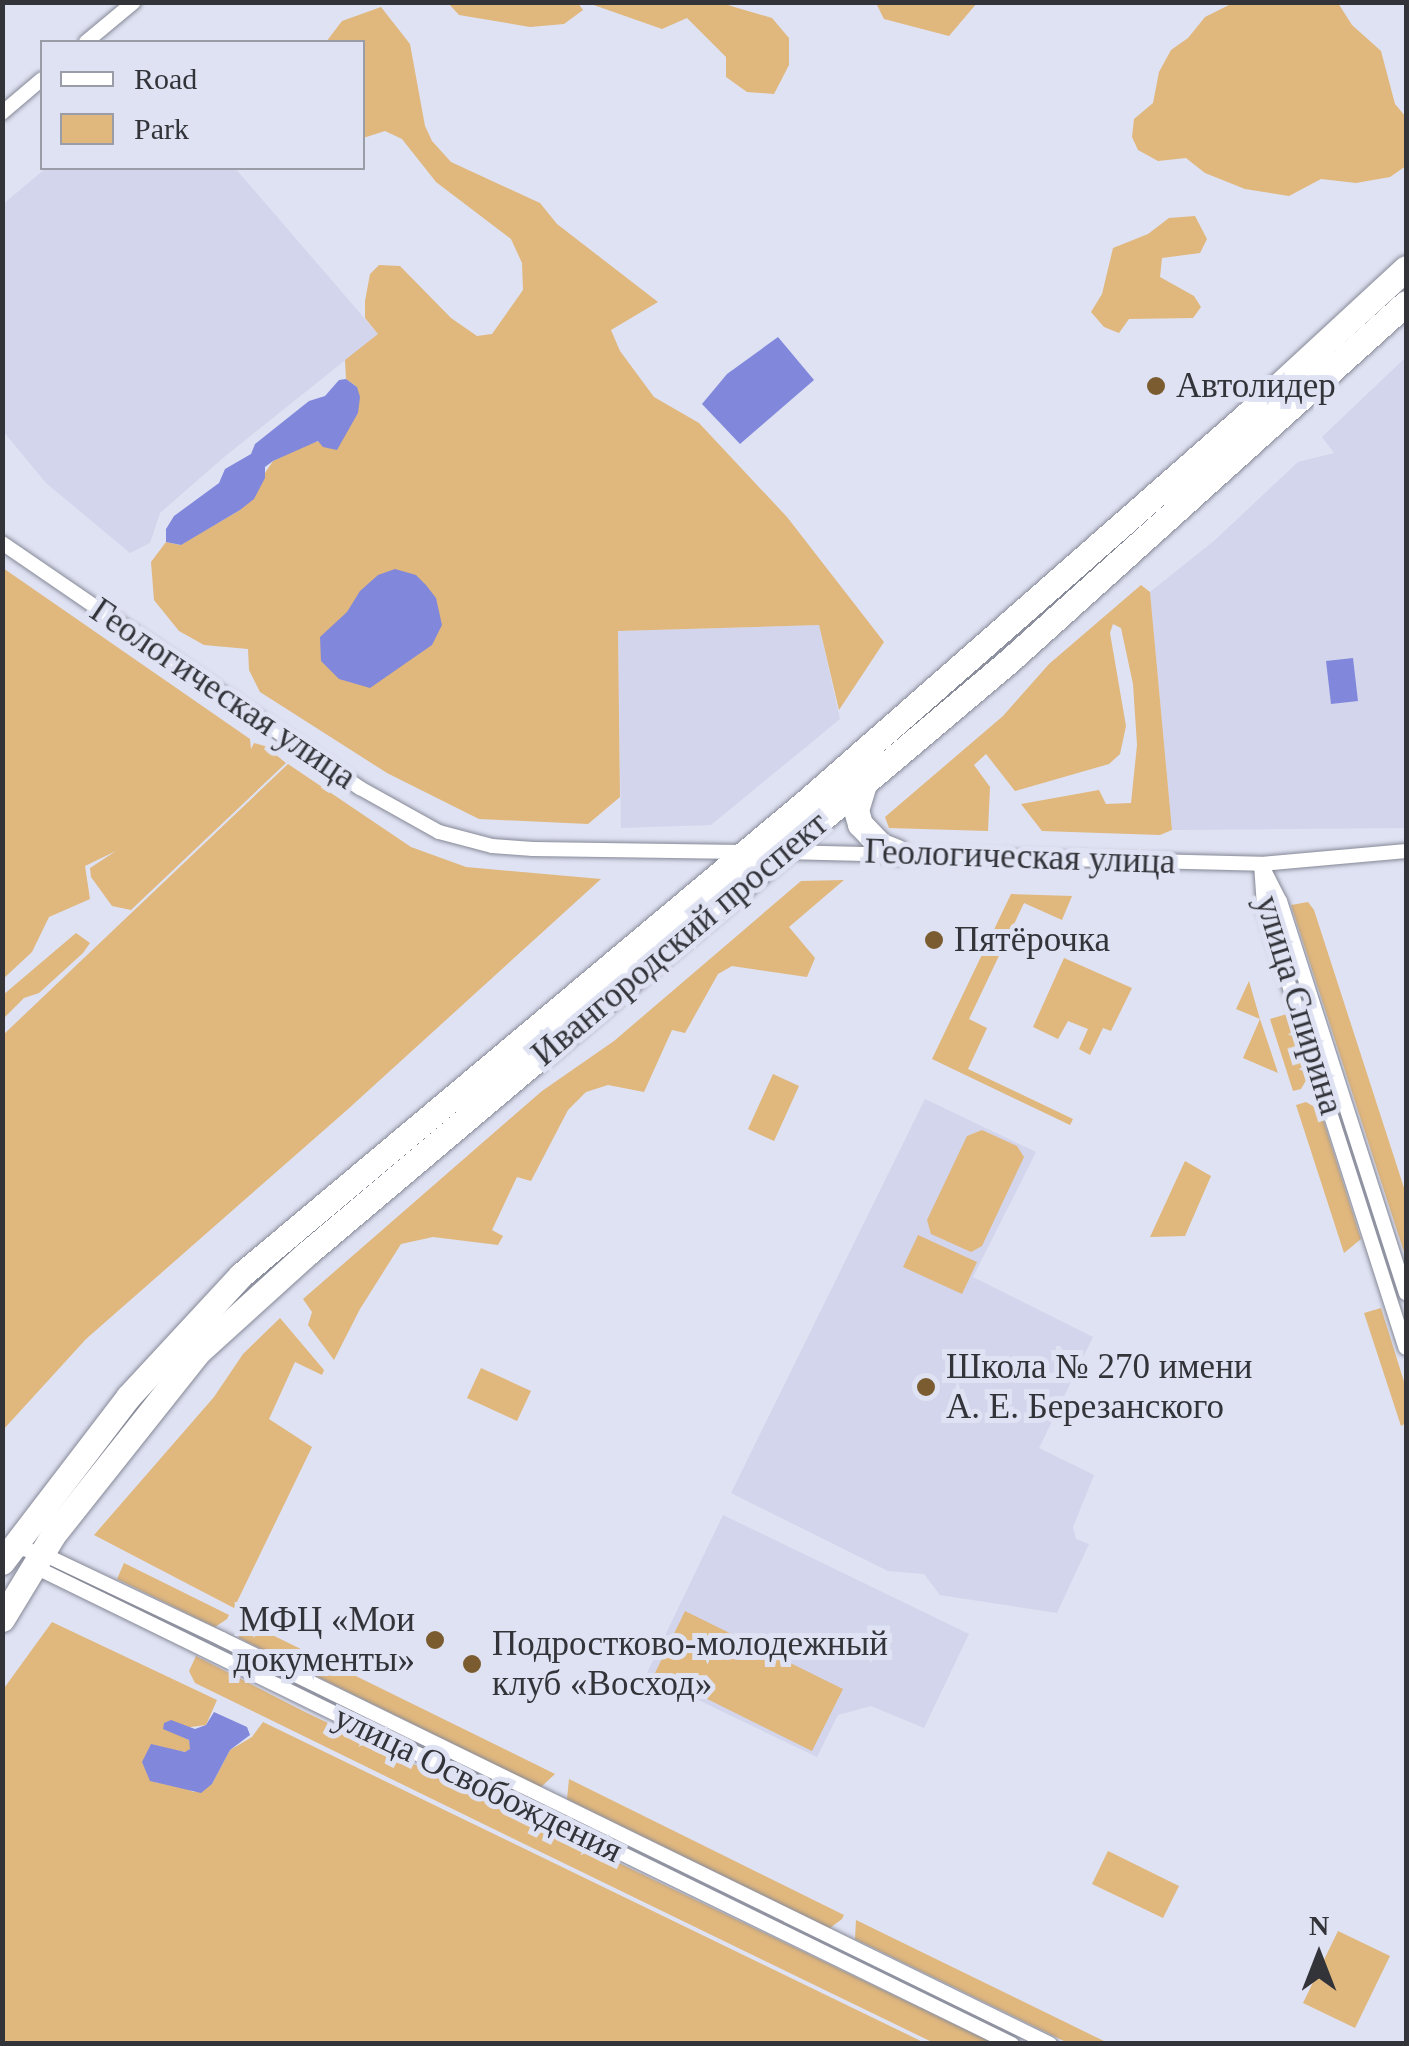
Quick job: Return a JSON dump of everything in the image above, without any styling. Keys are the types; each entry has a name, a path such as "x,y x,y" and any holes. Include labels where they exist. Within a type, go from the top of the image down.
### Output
{"highway":[{"name":"Ивангородский проспект","path":"8,1554 128,1398 241,1275 746,852 1250,412 1406,268"},
{"name":"Ивангородский проспект","path":"2,1619 37,1560 198,1352 304,1255 1010,660 1406,303"},
{"path":"864,784 858,801 860,824 880,845 898,852"}],"street":[{"path":"88,40 134,2"},
{"path":"2,113 40,81"},
{"name":"Геологическая улица","path":"2,544 360,788 439,832 533,849 898,852 1261,864 1406,850"},
{"name":"улица Спирина","path":"1261,864 1280,901 1406,1293"},
{"name":"улица Спирина","path":"1261,864 1264,907 1406,1348"},
{"name":"улица Освобождения","path":"8,1554 37,1560 1050,2044"},
{"name":"улица Освобождения","path":"37,1560 1012,2044"}],"shaded area":[{"path":"44,170 237,170 378,334 160,513 150,543 130,553 46,483 3,431 2,205"},
{"path":"1406,357 1406,828 1172,830 1150,592 1215,540 1298,462 1334,453 1322,437"},
{"path":"819,625 840,719 711,825 621,828 618,631"},
{"name":"Школа № 270 имени А. Е. Березанского","path":"925,1099 1036,1152 973,1277 1093,1337 1039,1448 1094,1475 1073,1527 1076,1539 1089,1544 1057,1613 940,1595 924,1574 888,1571 731,1493"},
{"path":"723,1515 969,1634 924,1728 871,1706 838,1715 817,1757 646,1675"}],"green space":[{"path":"1235,2 1338,3 1352,25 1381,51 1395,104 1406,117 1406,166 1390,177 1356,183 1321,179 1289,196 1245,189 1205,173 1186,158 1158,161 1138,150 1132,137 1134,119 1153,103 1159,72 1171,50 1188,38 1205,17"},
{"path":"448,3 578,3 583,10 564,24 530,27 459,15"},
{"path":"588,3 721,3 772,18 789,38 789,65 774,94 747,92 726,77 726,57 687,18 662,29"},
{"path":"876,3 977,3 949,36 884,19"},
{"path":"381,7 410,44 425,126 432,141 451,162 540,203 557,224 658,302 611,330 620,351 654,397 699,423 787,517 884,642 839,710 819,625 618,631 620,797 588,824 479,819 387,773 260,692 249,670 248,649 204,645 179,631 154,600 151,562 166,542 180,545 240,510 273,461 308,444 343,435 358,413 357,387 346,379 345,360 378,334 365,318 365,301 370,274 379,265 400,266 451,318 477,336 492,334 523,290 522,263 511,239 436,182 402,139 385,131 365,137 365,40 328,40 342,21"},
{"path":"1195,216 1207,239 1200,253 1162,258 1160,277 1194,296 1201,307 1193,318 1129,319 1119,333 1104,327 1091,312 1102,294 1113,248 1148,234 1169,218"},
{"path":"3,568 250,739 251,749 254,743 265,746 286,763 131,910 112,906 91,877 90,868 116,851 85,866 90,899 49,917 32,952 3,979"},
{"path":"1141,585 1150,592 1172,830 1160,835 1042,831 1021,804 1099,790 1106,804 1131,803 1137,745 1133,684 1121,628 1113,624 1110,633 1126,726 1120,754 1109,764 1015,791 986,754 974,765 990,787 988,831 889,828 885,817 1003,716 1049,664"},
{"path":"288,764 411,847 466,867 601,879 347,1110 86,1339 3,1430 3,1035"},
{"path":"844,880 789,927 815,958 807,977 732,966 718,974 685,1033 672,1030 644,1092 608,1085 586,1092 568,1110 531,1181 517,1177 492,1230 503,1236 498,1245 433,1237 401,1244 334,1360 308,1325 312,1312 303,1299 542,1091 614,1041 801,881"},
{"path":"1011,894 1072,896 1062,920 1024,903 969,1019 987,1028 968,1069 1073,1119 1070,1125 932,1059"},
{"path":"1308,902 1314,910 1406,1194 1406,1258 1291,905"},
{"path":"76,933 90,943 83,953 3,1019 3,995"},
{"path":"1064,958 1132,988 1111,1031 1103,1028 1090,1055 1079,1049 1088,1029 1068,1021 1058,1039 1033,1027"},
{"path":"1249,981 1260,1019 1236,1009"},
{"path":"1287,1014 1308,1077 1301,1089 1293,1091 1270,1019"},
{"path":"1260,1019 1278,1073 1243,1058"},
{"path":"773,1074 799,1086 774,1141 748,1129"},
{"path":"1306,1102 1320,1110 1361,1239 1344,1253 1296,1105"},
{"path":"982,1130 1017,1146 1024,1157 982,1246 971,1252 931,1234 927,1220 967,1136"},
{"path":"1185,1161 1211,1176 1185,1236 1150,1237"},
{"path":"918,1235 977,1262 962,1294 903,1267"},
{"path":"1381,1308 1406,1388 1406,1423 1401,1426 1364,1313"},
{"path":"280,1318 324,1370 322,1375 295,1362 269,1419 312,1447 234,1608 94,1535 214,1397 243,1354"},
{"path":"481,1368 531,1391 517,1421 467,1398"},
{"path":"124,1563 229,1615 227,1619 215,1627 117,1579"},
{"path":"685,1611 843,1689 812,1751 655,1673"},
{"path":"240,1619 555,1774 541,1787 239,1638"},
{"path":"52,1622 217,1700 206,1725 168,1730 189,1740 191,1749 186,1752 156,1747 156,1783 172,1783 194,1792 212,1784 230,1750 252,1737 263,1722 925,2043 3,2043 2,1691"},
{"path":"196,1656 993,2043 934,2043 195,1683 189,1671"},
{"path":"569,1779 844,1915 842,1919 830,1928 567,1799"},
{"path":"1108,1851 1179,1886 1163,1918 1092,1884"},
{"path":"856,1920 1108,2043 1068,2043 855,1939"},
{"path":"1338,1931 1390,1956 1355,2028 1303,2003"}],"water":[{"path":"778,337 814,380 740,444 702,404 727,374"},
{"path":"346,379 357,387 358,413 337,450 323,447 318,441 273,461 265,467 265,478 254,499 240,510 181,545 166,542 166,529 174,516 219,483 225,469 251,454 255,444 309,401 325,396 339,380"},
{"path":"395,569 416,575 436,598 442,625 432,645 370,688 339,679 321,661 320,637 347,612 360,591 378,575"},
{"path":"1353,658 1358,701 1331,704 1326,661"},
{"path":"214,1712 247,1727 250,1735 230,1750 212,1784 201,1793 150,1781 142,1762 151,1744 185,1752 190,1749 189,1740 163,1729 164,1723 171,1720 195,1729 206,1725"}],"place":[{"name":"Автолидер","path":"1156,386"},
{"name":"Пятёрочка","path":"934,940"},
{"name":"Школа № 270 имени А. Е. Березанского","path":"926,1387"},
{"name":"МФЦ «Мои документы»","path":"435,1640"},
{"name":"Подростково-молодежный клуб «Восход»","path":"472,1664"}]}
